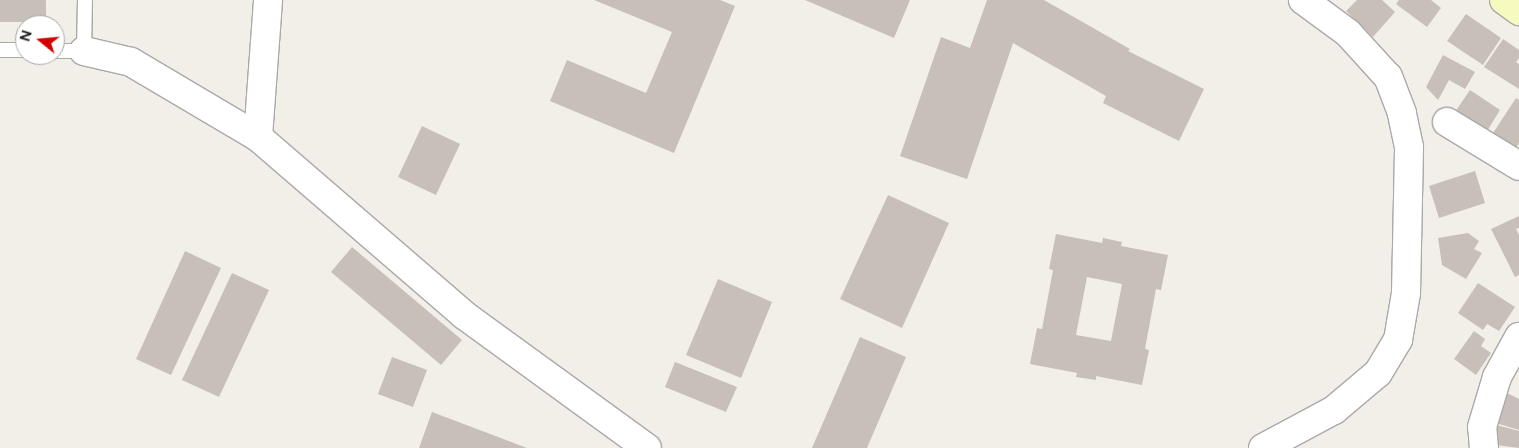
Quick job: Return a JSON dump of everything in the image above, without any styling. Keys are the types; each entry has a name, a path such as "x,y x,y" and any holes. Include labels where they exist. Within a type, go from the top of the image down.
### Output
{"main road":[{"path":"1504,0 1519,11"}],"street":[{"path":"258,137 268,0"},
{"path":"1264,448 1334,410 1378,372 1398,340 1406,293 1409,147 1402,114 1388,77 1348,33 1303,0"},
{"path":"84,51 132,62 258,137 464,315 647,448"},
{"path":"1447,122 1519,166"},
{"path":"1484,448 1482,427 1494,386 1519,337"}],"lane":[{"path":"65,51 84,51 85,0"},
{"path":"0,50 15,50"}],"building":[{"path":"0,0 46,0 46,15 15,15 15,22 0,22"},
{"path":"594,0 720,0 735,6 674,153 550,101 567,60 646,93 672,32"},
{"path":"805,0 910,0 894,38"},
{"path":"987,0 1044,0 1130,49 1128,51 1204,89 1179,141 1103,103 1106,96 1013,43 967,179 900,156 941,37 970,48"},
{"path":"1357,0 1382,0 1395,12 1373,37 1346,11"},
{"path":"1399,0 1431,0 1441,8 1427,27 1396,4"},
{"path":"1466,14 1501,38 1483,65 1447,41"},
{"path":"1503,39 1519,50 1519,58 1516,62 1519,64 1519,89 1484,67"},
{"path":"1443,55 1475,72 1465,89 1449,80 1438,100 1426,87"},
{"path":"1470,90 1500,110 1486,133 1455,112"},
{"path":"1516,98 1519,100 1519,143 1514,151 1491,136"},
{"path":"422,126 460,144 436,195 398,177"},
{"path":"1475,171 1485,203 1439,218 1429,186"},
{"path":"888,195 949,223 902,328 840,299"},
{"path":"1519,216 1519,228 1516,229 1519,235 1519,275 1515,277 1491,229"},
{"path":"1468,233 1479,241 1474,249 1482,253 1466,279 1442,265 1438,238"},
{"path":"1056,234 1102,243 1103,238 1122,242 1121,246 1168,255 1161,290 1156,289 1145,349 1149,350 1142,385 1096,376 1096,380 1076,377 1077,373 1030,364 1037,328 1042,329 1053,270 1049,269","holes":["1087,277 1122,284 1111,341 1076,335"]},
{"path":"352,247 462,340 441,365 331,272"},
{"path":"185,251 221,268 171,375 136,359"},
{"path":"232,273 269,290 219,397 182,380"},
{"path":"718,279 772,302 741,378 686,355"},
{"path":"1478,283 1515,307 1499,331 1487,324 1483,330 1458,313"},
{"path":"1474,331 1485,339 1481,346 1491,353 1476,375 1454,359"},
{"path":"860,337 906,357 867,448 812,448"},
{"path":"392,357 427,370 413,407 378,394"},
{"path":"675,362 737,387 726,412 665,387"},
{"path":"1501,390 1519,399 1519,430 1489,421"},
{"path":"432,412 527,448 419,448"},
{"path":"1496,425 1519,431 1519,448 1496,445"}]}
